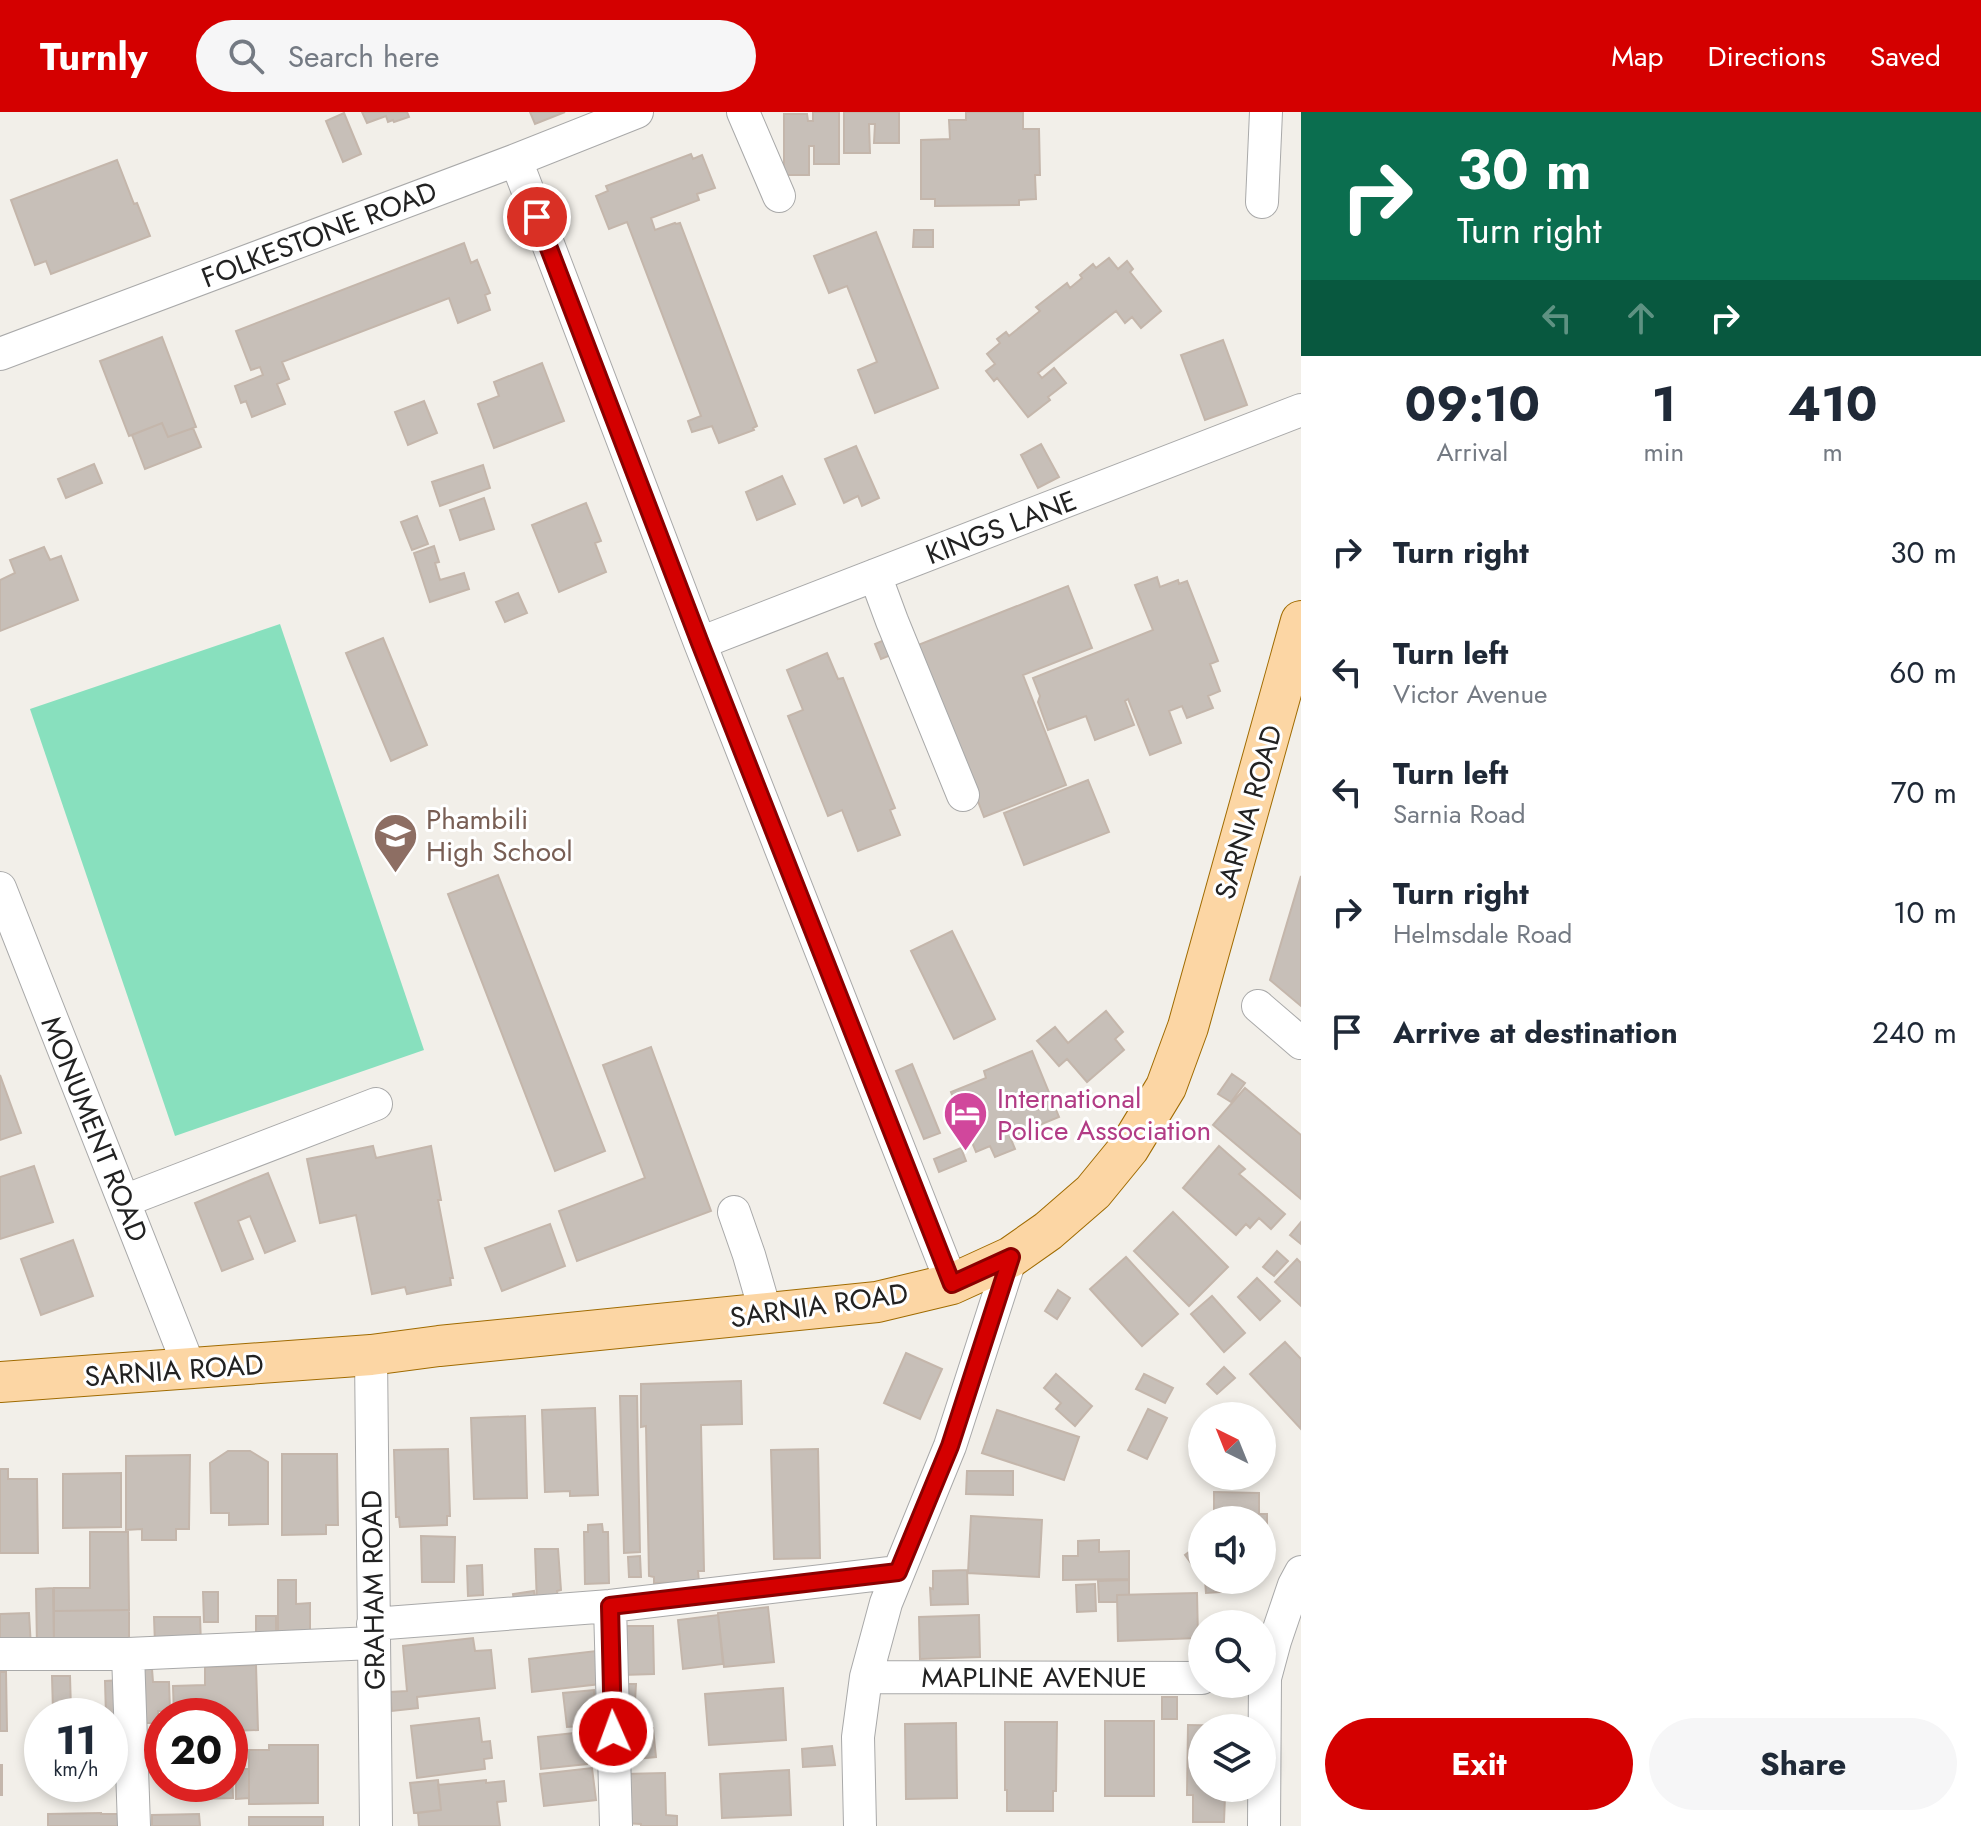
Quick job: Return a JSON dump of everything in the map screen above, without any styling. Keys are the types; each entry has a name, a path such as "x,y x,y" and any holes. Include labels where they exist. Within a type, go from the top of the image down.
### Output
{"main road":[{"name":"SARNIA ROAD","path":"0,1382 371,1355 877,1302 952,1284 1011,1257 1048,1231 1093,1192 1129,1148 1166,1087 1188,1027 1301,621"}],"street":[{"name":"FOLKESTONE ROAD","path":"0,354 637,112"},
{"path":"743,112 779,196"},
{"path":"1262,202 1266,112"},
{"path":"516,160 700,643 952,1284"},
{"name":"KINGS LANE","path":"700,643 1301,410"},
{"path":"875,575 963,795"},
{"name":"MONUMENT ROAD","path":"0,888 190,1369"},
{"path":"1258,1006 1301,1043"},
{"path":"124,1201 376,1104"},
{"path":"734,1212 766,1314"},
{"path":"860,1826 858,1737 866,1677 886,1603 950,1446 1011,1257"},
{"name":"GRAHAM ROAD","path":"371,1355 376,1826"},
{"path":"0,1654 128,1654 373,1633 898,1572"},
{"path":"1276,1637 1301,1572"},
{"path":"610,1606 616,1826"},
{"path":"128,1654 134,1826"},
{"name":"MAPLINE AVENUE","path":"866,1677 1188,1678"},
{"path":"1264,1698 1264,1826"}],"green space":[{"path":"280,624 424,1050 175,1136 30,709"}],"building":[{"path":"362,112 407,112 409,117 388,122 386,116 367,123"},
{"path":"530,112 565,112 535,124"},
{"path":"813,112 839,112 839,164 814,164 814,146 809,146 809,175 784,175 784,114 807,114 808,121 813,121"},
{"path":"844,112 899,112 899,143 874,143 875,124 869,124 870,153 844,153"},
{"path":"966,112 1023,112 1023,129 1039,129 1040,175 1035,175 1036,199 1019,200 1019,205 935,206 935,199 921,199 921,140 950,139 949,120 966,120"},
{"path":"344,113 361,154 343,162 326,121"},
{"path":"691,154 693,159 702,155 715,188 697,194 699,200 651,218 655,230 680,223 757,426 754,430 719,443 712,426 692,432 688,421 701,416 627,222 609,229 596,196 608,191 606,186"},
{"path":"117,160 150,236 51,274 46,261 35,265 11,200"},
{"path":"914,230 933,230 933,247 913,247"},
{"path":"876,232 938,388 875,413 858,370 877,362 847,286 829,293 814,256"},
{"path":"464,243 471,263 477,260 490,293 485,295 490,310 458,323 449,298 282,362 289,379 277,384 285,404 252,417 246,401 241,403 235,386 263,375 260,367 251,370 236,331"},
{"path":"1109,258 1118,269 1127,261 1133,269 1130,272 1161,311 1141,328 1132,317 1125,323 1116,311 1038,373 1042,378 1054,368 1066,383 1028,417 997,378 994,381 986,371 995,364 987,354 1000,343 997,339 1006,332 1009,336 1040,311 1036,307 1067,283 1070,288 1093,264 1096,268"},
{"path":"162,337 196,427 168,437 162,423 129,436 100,361"},
{"path":"1223,340 1247,405 1205,420 1181,355"},
{"path":"542,363 564,421 494,448 478,404 499,396 494,382"},
{"path":"424,401 437,433 408,445 395,412"},
{"path":"162,423 168,437 193,428 201,447 145,469 132,435"},
{"path":"1041,444 1059,477 1038,488 1021,455"},
{"path":"856,446 879,498 862,506 858,496 844,503 825,459"},
{"path":"94,464 102,483 66,498 58,479"},
{"path":"483,465 490,488 440,506 432,482"},
{"path":"782,476 795,504 757,520 746,492"},
{"path":"484,498 494,529 460,540 450,510"},
{"path":"586,503 601,541 595,543 606,572 559,592 532,525"},
{"path":"417,516 428,544 412,550 401,522"},
{"path":"434,546 440,580 464,573 469,589 430,602 414,553"},
{"path":"44,547 50,560 61,556 78,600 0,631 0,580 15,573 10,560"},
{"path":"1157,577 1160,587 1178,580 1179,584 1187,581 1218,661 1210,664 1220,691 1208,696 1213,708 1187,718 1182,706 1169,711 1181,743 1150,755 1128,699 1125,701 1134,725 1095,740 1086,716 1048,730 1033,678 1153,630 1135,585"},
{"path":"1068,586 1092,648 1023,675 1066,785 984,817 918,645"},
{"path":"518,593 527,613 505,622 496,602"},
{"path":"383,638 427,745 391,761 346,653"},
{"path":"889,638 896,653 881,659 875,644"},
{"path":"827,653 838,679 843,678 895,808 890,810 900,835 858,851 842,810 828,816 788,716 803,710 787,670"},
{"path":"1088,780 1109,832 1024,865 1004,813"},
{"path":"498,875 605,1151 555,1171 448,894"},
{"path":"1301,876 1301,1006 1270,980"},
{"path":"952,931 995,1019 954,1039 911,951"},
{"path":"1106,1011 1123,1032 1115,1039 1124,1050 1087,1082 1067,1059 1059,1066 1037,1041 1055,1027 1068,1043"},
{"path":"651,1047 711,1211 577,1261 559,1211 645,1178 603,1065"},
{"path":"1032,1051 1059,1117 1010,1137 1015,1149 995,1157 990,1146 976,1152 951,1092 986,1078 984,1071"},
{"path":"912,1064 940,1133 924,1139 896,1071"},
{"path":"1232,1074 1245,1083 1231,1102 1218,1094"},
{"path":"0,1075 21,1133 0,1140"},
{"path":"1245,1088 1301,1135 1301,1199 1213,1125"},
{"path":"373,1146 376,1158 431,1146 453,1278 450,1278 451,1285 407,1294 405,1287 372,1294 356,1215 320,1223 307,1159"},
{"path":"1219,1146 1245,1169 1239,1174 1285,1214 1271,1229 1259,1218 1250,1228 1246,1224 1236,1235 1183,1188"},
{"path":"961,1148 966,1161 939,1172 934,1159"},
{"path":"34,1166 53,1222 0,1239 0,1177"},
{"path":"268,1173 295,1241 265,1253 250,1216 238,1221 253,1259 222,1271 195,1203"},
{"path":"1173,1212 1228,1267 1189,1306 1134,1251"},
{"path":"1301,1222 1301,1244 1290,1235"},
{"path":"550,1224 565,1266 502,1291 485,1248"},
{"path":"73,1240 93,1296 41,1315 21,1259"},
{"path":"1277,1251 1288,1261 1274,1276 1263,1267"},
{"path":"1126,1257 1178,1314 1142,1346 1090,1289"},
{"path":"1297,1259 1301,1263 1301,1306 1275,1282"},
{"path":"1257,1278 1280,1301 1260,1320 1238,1297"},
{"path":"1058,1290 1070,1298 1057,1319 1045,1311"},
{"path":"1212,1296 1245,1333 1224,1352 1191,1314"},
{"path":"1285,1342 1301,1359 1301,1429 1276,1402 1250,1374"},
{"path":"906,1353 942,1369 920,1419 884,1403"},
{"path":"1224,1367 1235,1378 1217,1394 1207,1384"},
{"path":"1056,1374 1092,1406 1075,1426 1056,1409 1061,1403 1044,1388"},
{"path":"1144,1374 1173,1388 1165,1403 1136,1389"},
{"path":"741,1381 742,1424 701,1425 704,1571 698,1571 699,1582 654,1583 654,1577 649,1576 646,1426 641,1427 641,1384"},
{"path":"620,1396 637,1396 640,1552 624,1553"},
{"path":"595,1408 598,1495 570,1496 570,1491 545,1492 542,1410"},
{"path":"1148,1409 1167,1418 1147,1459 1128,1450"},
{"path":"997,1410 1079,1437 1064,1480 982,1453"},
{"path":"525,1416 527,1498 474,1499 471,1418"},
{"path":"448,1449 450,1516 447,1516 447,1525 400,1527 399,1517 396,1517 394,1450"},
{"path":"818,1449 820,1558 774,1559 771,1450"},
{"path":"228,1451 250,1451 268,1462 268,1524 229,1525 229,1513 211,1513 210,1463"},
{"path":"282,1454 337,1454 338,1525 326,1525 326,1534 282,1535"},
{"path":"190,1455 189,1529 176,1529 176,1540 142,1540 142,1529 126,1530 126,1456"},
{"path":"0,1469 8,1469 8,1479 37,1479 38,1553 0,1553"},
{"path":"967,1471 1013,1471 1013,1495 966,1494"},
{"path":"121,1473 121,1527 63,1528 63,1474"},
{"path":"1214,1492 1259,1493 1259,1506 1214,1506"},
{"path":"971,1516 1042,1520 1039,1577 968,1573"},
{"path":"602,1524 603,1532 608,1532 609,1583 585,1584 584,1532 588,1532 588,1525"},
{"path":"90,1532 128,1532 129,1610 54,1611 54,1588 90,1588"},
{"path":"421,1536 455,1537 454,1582 422,1582"},
{"path":"1099,1540 1099,1552 1129,1551 1129,1579 1063,1580 1063,1556 1078,1556 1078,1541"},
{"path":"535,1549 558,1549 559,1603 537,1605"},
{"path":"640,1556 641,1577 629,1577 628,1557"},
{"path":"482,1565 483,1595 468,1596 467,1566"},
{"path":"967,1570 968,1604 931,1605 933,1571"},
{"path":"278,1580 296,1580 296,1604 310,1603 310,1641 278,1642"},
{"path":"1129,1580 1129,1595 1117,1595 1117,1602 1099,1602 1098,1581"},
{"path":"1095,1584 1096,1611 1077,1612 1076,1585"},
{"path":"53,1588 54,1647 37,1647 36,1589"},
{"path":"534,1591 536,1606 515,1608 513,1594"},
{"path":"203,1592 218,1592 218,1622 204,1622"},
{"path":"1197,1594 1197,1610 1188,1610 1188,1638 1118,1641 1117,1595"},
{"path":"768,1607 774,1662 724,1667 718,1613"},
{"path":"129,1610 129,1642 54,1644 54,1611"},
{"path":"29,1613 31,1647 0,1648 0,1614"},
{"path":"718,1615 723,1664 683,1669 678,1620"},
{"path":"979,1615 980,1657 920,1659 919,1617"},
{"path":"256,1616 276,1616 276,1642 256,1642"},
{"path":"154,1617 200,1617 201,1644 155,1644"},
{"path":"621,1626 653,1626 654,1674 622,1675"},
{"path":"473,1638 475,1651 491,1650 495,1688 417,1697 418,1708 392,1711 390,1692 407,1691 403,1646"},
{"path":"596,1651 600,1684 532,1692 529,1659"},
{"path":"256,1665 258,1730 248,1730 248,1698 173,1698 173,1686 205,1685 205,1667"},
{"path":"137,1669 152,1669 153,1682 169,1682 170,1698 144,1698 144,1723 139,1723"},
{"path":"0,1672 6,1672 7,1731 0,1731"},
{"path":"52,1676 70,1676 71,1698 53,1698"},
{"path":"123,1680 123,1698 105,1698 105,1681"},
{"path":"620,1684 636,1684 635,1701 619,1700"},
{"path":"783,1688 786,1740 709,1745 705,1694"},
{"path":"594,1690 597,1725 567,1727 563,1693"},
{"path":"1162,1697 1177,1697 1177,1719 1162,1719"},
{"path":"636,1705 638,1724 623,1725 621,1706"},
{"path":"479,1718 482,1742 490,1741 492,1758 484,1759 485,1769 417,1778 411,1726"},
{"path":"1105,1721 1154,1721 1154,1796 1105,1796"},
{"path":"1005,1722 1057,1722 1053,1811 1007,1811"},
{"path":"956,1723 957,1798 906,1799 905,1724"},
{"path":"653,1728 656,1757 625,1760 623,1731"},
{"path":"583,1732 587,1764 541,1769 538,1737"},
{"path":"269,1745 318,1745 318,1803 249,1804 249,1750 269,1750"},
{"path":"832,1746 835,1765 803,1767 802,1749"},
{"path":"2,1765 2,1795 0,1795"},
{"path":"592,1768 596,1800 544,1806 540,1774"},
{"path":"789,1770 791,1815 722,1818 720,1774"},
{"path":"665,1773 666,1815 677,1816 677,1826 623,1823 623,1774"},
{"path":"438,1780 441,1810 414,1813 410,1783"},
{"path":"486,1780 486,1783 504,1781 506,1801 497,1802 500,1826 419,1826 418,1813 441,1810 438,1785"},
{"path":"1193,1802 1225,1802 1224,1822 1193,1822"},
{"path":"48,1814 127,1814 127,1826 48,1826"},
{"path":"199,1814 200,1826 152,1826 152,1815"},
{"path":"249,1817 323,1817 323,1826 249,1826"}],"place":[{"name":"Phambili High School","path":"395,874"},
{"name":"International Police Association","path":"966,1153"}],"route":[{"path":"537,217 700,643 952,1284 1011,1257 950,1446 898,1572 610,1606 613,1732"}]}
